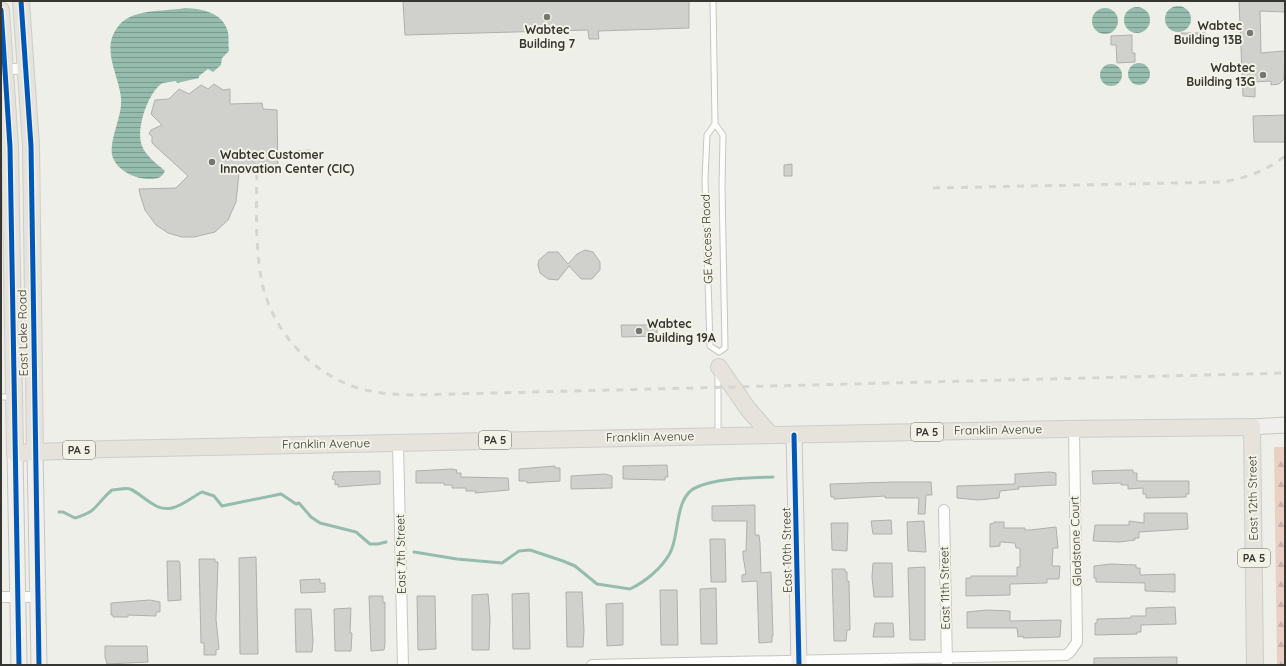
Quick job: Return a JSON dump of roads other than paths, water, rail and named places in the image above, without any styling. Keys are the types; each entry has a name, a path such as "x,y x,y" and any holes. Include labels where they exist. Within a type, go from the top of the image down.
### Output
{"main road":[{"name":"East Lake Road","path":"21,1 31,154 39,665"},
{"name":"East Lake Road","path":"1,10 3,70 10,147 8,397 15,453 18,665"},
{"path":"719,359 748,409 771,434"},
{"name":"Franklin Avenue","path":"15,453 771,434 794,435 1252,427 1285,425"},
{"name":"East 12th Street","path":"1252,427 1255,665"},
{"name":"East 10th Street","path":"794,435 799,663"}],"street":[{"path":"3,70 26,68"},
{"name":"Gladstone Court","path":"947,662 1061,656 1071,651 1077,642 1074,429"},
{"name":"East 7th Street","path":"398,443 403,665"},
{"name":"East 11th Street","path":"944,510 947,662"},
{"path":"1,597 38,597"},
{"path":"592,665 947,662"}],"lane":[{"name":"GE Access Road","path":"713,1 715,124 722,135 725,348 719,359 718,436"},
{"name":"GE Access Road","path":"715,124 707,135 705,179 710,346 719,359"}],"waterway":[{"path":"414,552 457,559 502,563 519,551 530,550 575,566 597,584 630,589 653,574 667,559 673,545 681,507 684,499 690,492 697,487 714,482 734,479 773,477"},
{"path":"59,512 63,512 75,518 93,509 112,490 124,488 128,488 160,508 166,509 180,505 202,492 214,496 222,506 281,494 296,504 299,503 311,517 320,523 356,532 370,544 386,542"}],"railway":[{"path":"933,188 1223,182 1256,173 1271,166 1285,156"},
{"path":"257,159 256,221 259,268 268,303 277,322 302,354 318,368 336,379 355,387 375,392 415,395 1285,373"}],"place":[{"name":"Wabtec Building 7","path":"547,17"},
{"name":"Wabtec Building 13B","path":"1250,33"},
{"name":"Wabtec Building 13G","path":"1263,75"},
{"name":"Wabtec Customer Innovation Center (CIC)","path":"212,162"},
{"name":"Wabtec Building 19A","path":"639,331"}]}
